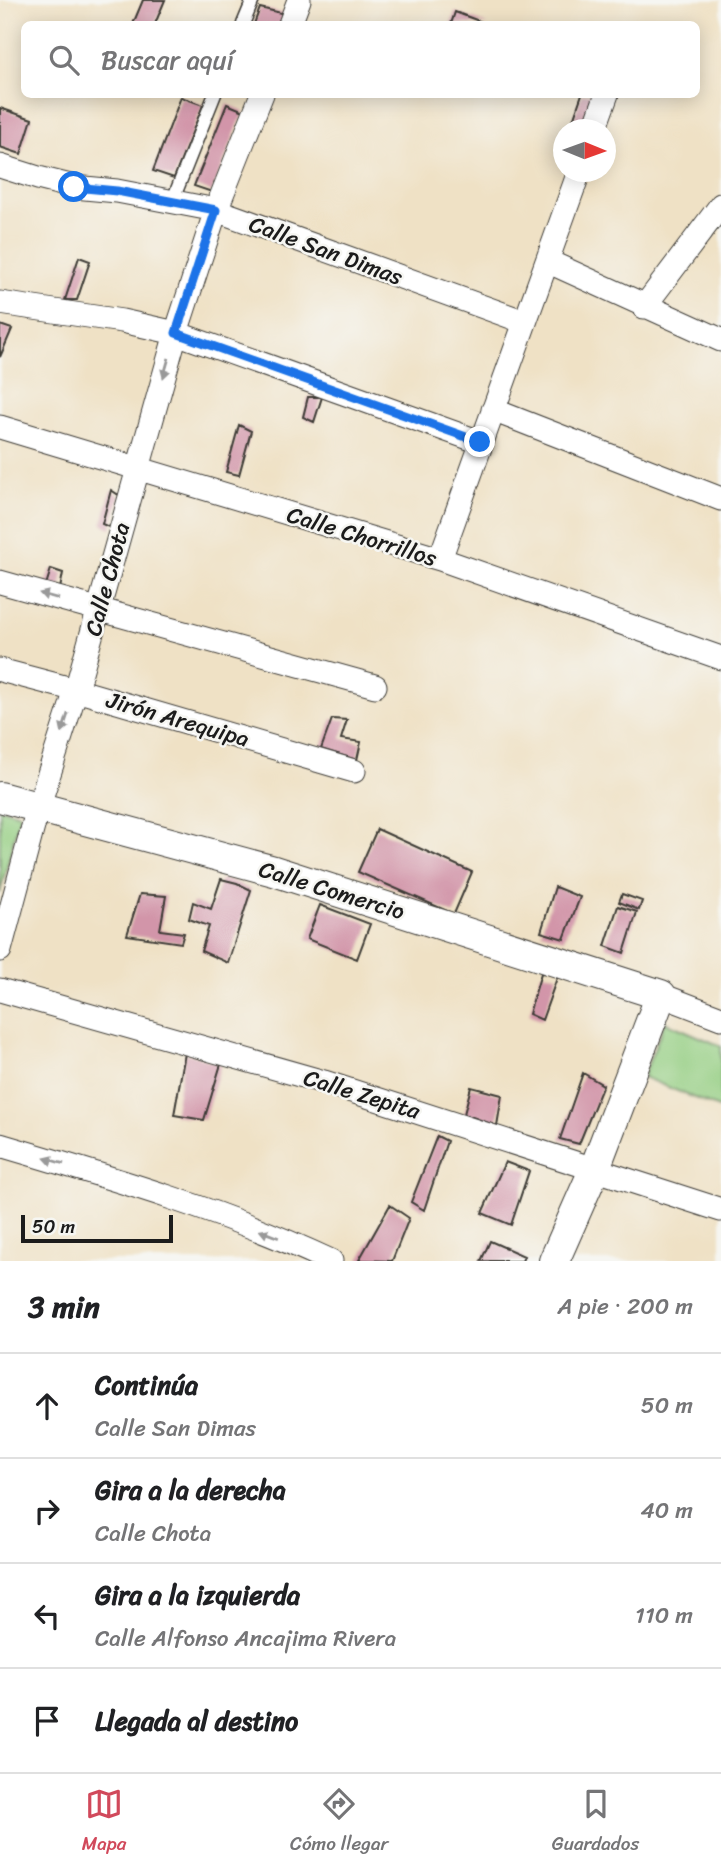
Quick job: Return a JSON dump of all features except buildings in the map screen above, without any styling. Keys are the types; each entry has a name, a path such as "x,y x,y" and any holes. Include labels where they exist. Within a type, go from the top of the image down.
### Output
{"street":[{"path":"291,21 299,0"},
{"name":"Calle Chota","path":"0,950 38,808 76,690 176,333 216,210 260,98"},
{"path":"598,119 606,98"},
{"name":"Calle San Dimas","path":"0,166 74,187 117,191 216,210 526,322"},
{"path":"440,559 575,182"},
{"path":"644,307 721,205"},
{"path":"547,261 721,340"},
{"path":"0,303 122,321 176,333 480,442"},
{"path":"493,410 721,499"},
{"name":"Calle Chorrillos","path":"0,427 440,559 721,658"},
{"path":"0,582 375,686"},
{"name":"Jirón Arequipa","path":"0,670 354,771"},
{"name":"Calle Comercio","path":"0,797 274,871 661,995"},
{"name":"Calle Zepita","path":"0,990 324,1082 721,1210"},
{"path":"554,1261 595,1168 661,995 721,1018"},
{"path":"0,1145 173,1198 291,1242 331,1261"}],"lane":[{"path":"244,21 253,0"},
{"path":"172,202 213,98"}],"green space":[{"path":"0,808 20,814 0,893"},
{"path":"665,1022 721,1046 721,1109 643,1077"}],"route":[{"path":"74,187 117,191 216,210 176,333 480,442"}]}
